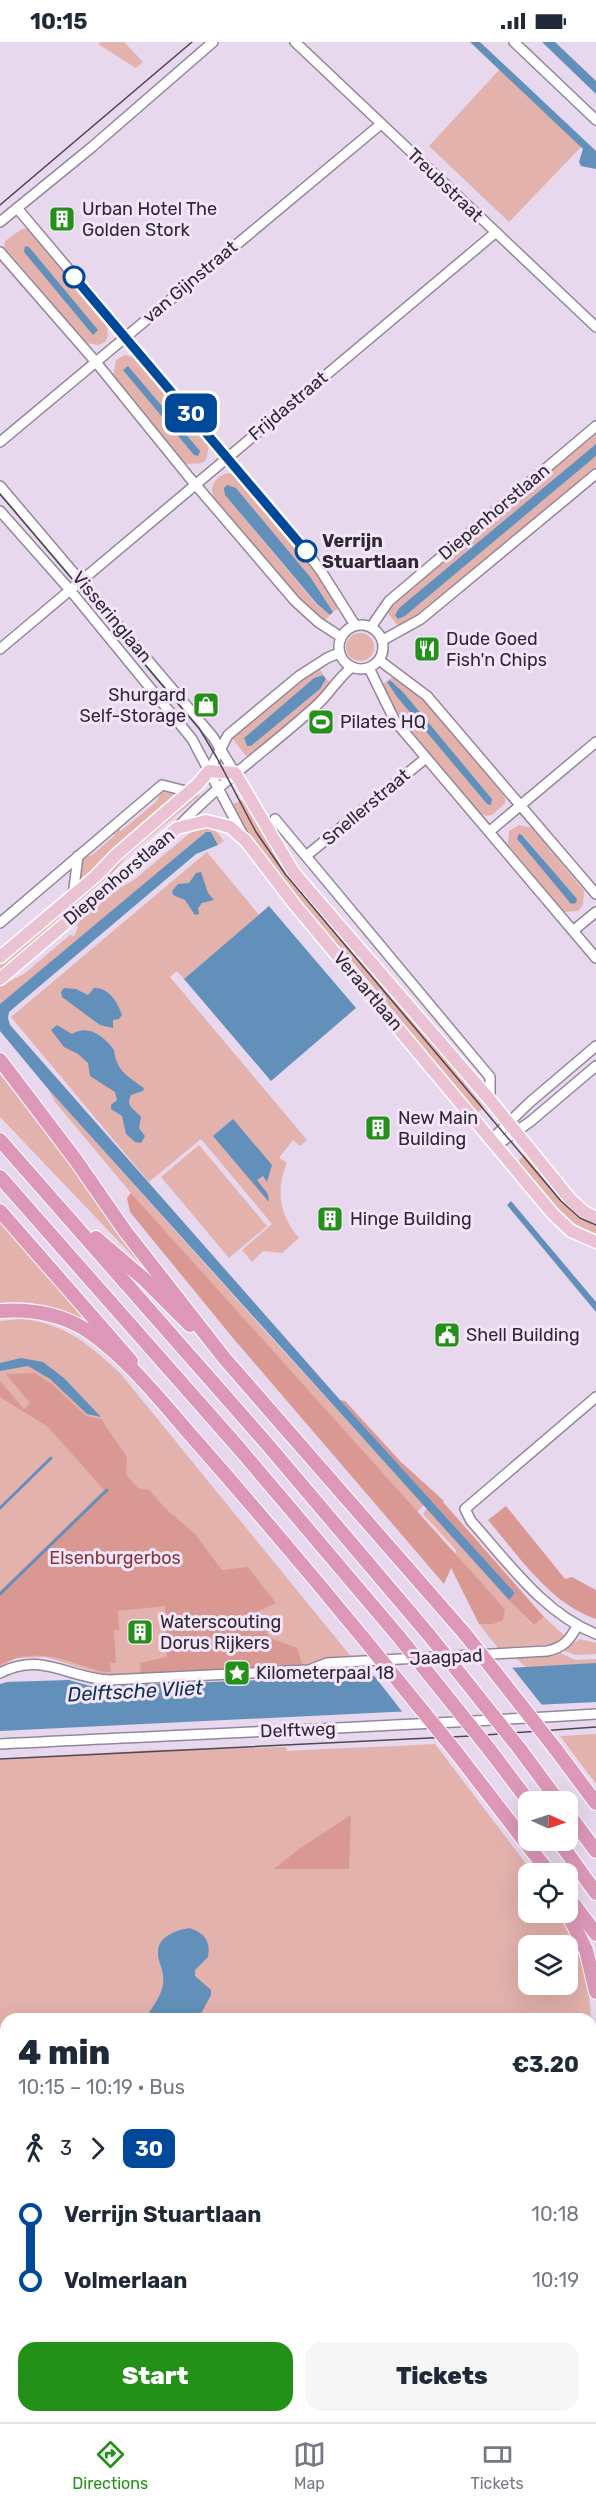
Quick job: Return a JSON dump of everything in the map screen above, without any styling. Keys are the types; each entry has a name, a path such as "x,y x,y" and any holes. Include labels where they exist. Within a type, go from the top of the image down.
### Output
{"highway":[{"path":"0,1060 62,1141 125,1231 225,1359 465,1634 596,1803"},
{"path":"0,1140 267,1444 429,1635 551,1791"},
{"path":"0,1177 245,1455 399,1637 521,1791"},
{"path":"58,1205 144,1279 225,1359"},
{"path":"0,1211 123,1350 152,1390 364,1639 456,1752 541,1863"},
{"path":"0,1311 41,1312 74,1324 100,1341 152,1390"},
{"path":"578,1827 596,1851"},
{"path":"566,1851 596,1893"},
{"path":"532,1852 538,1863"},
{"path":"578,1910 596,1934"},
{"path":"572,1923 586,1950 596,1992"}],"main road":[{"path":"209,771 235,773"},
{"name":"Diepenhorstlaan","path":"0,957 96,876 116,855 190,792 209,771"},
{"name":"Veraartlaan","path":"235,773 294,873 490,1100 570,1199 583,1211 596,1218"},
{"name":"Veraartlaan","path":"177,828 206,821 230,827 246,841 295,906 564,1225 579,1236 596,1242"},
{"name":"Diepenhorstlaan","path":"0,979 177,828"}],"street":[{"path":"0,222 92,147 213,42"},
{"name":"Treubstraat","path":"295,42 596,327"},
{"path":"514,42 596,120"},
{"name":"van Gijnstraat","path":"0,442 381,124"},
{"path":"17,208 228,457 321,571 355,625"},
{"name":"Frijdastraat","path":"0,649 495,233"},
{"path":"0,252 95,361 195,484 295,601 318,622 341,637"},
{"name":"Diepenhorstlaan","path":"371,627 389,601 596,426"},
{"name":"Diepenhorstlaan","path":"382,639 421,619 596,474"},
{"name":"Visseringlaan","path":"0,486 213,737 221,750"},
{"name":"Visseringlaan","path":"0,510 70,590 192,740 209,771"},
{"path":"355,625 371,627 382,639 383,650 380,660 369,668 352,667 343,660 339,653 341,637 345,631 355,625"},
{"name":"Diepenhorstlaan","path":"209,771 228,735 278,693 327,658 339,653"},
{"path":"380,660 427,696 596,894"},
{"name":"Diepenhorstlaan","path":"177,828 218,788 316,705 334,687 340,676 352,667"},
{"path":"369,668 395,721 596,958"},
{"path":"490,831 596,742"},
{"name":"Veraartlaan","path":"221,750 235,773"},
{"name":"Snellerstraat","path":"306,856 426,758"},
{"name":"Veraartlaan","path":"209,771 246,841"},
{"path":"0,923 162,785 190,792"},
{"name":"Veraartlaan","path":"275,819 490,1077 490,1100"},
{"path":"282,852 306,856"},
{"name":"Diepenhorstlaan","path":"73,896 78,856"},
{"path":"574,930 596,912"},
{"path":"495,1142 596,1046"},
{"path":"512,1127 596,1066"},
{"path":"596,1397 465,1509 471,1521 548,1605 577,1626 596,1634"},
{"name":"Jaagpad","path":"0,1672 13,1666 41,1663 95,1679 144,1678 309,1670 327,1663 547,1652 567,1642 577,1626"},
{"name":"Delftweg","path":"0,1744 399,1726 596,1714"}],"green space":[{"path":"124,42 143,62 136,68 98,44"},
{"path":"500,69 583,145 509,222 429,146"},
{"path":"27,228 107,323 108,336 105,342 98,345 86,343 4,247 5,241"},
{"path":"125,355 131,357 134,355 209,444 204,462 186,464 113,376 116,360"},
{"path":"596,431 596,444 399,608 395,615 405,616 596,456 596,468 422,614 400,628 385,610"},
{"path":"230,473 237,478 240,476 316,567 341,607 333,612 311,578 236,488 225,486 225,495 316,604 330,615 324,622 289,590 212,499 214,497 212,488 215,481 222,475"},
{"path":"360,633 370,637 374,647 370,657 360,661 350,657 346,647 350,637"},
{"path":"319,667 323,675 314,678 244,738 247,746 251,746 320,689 326,679 333,684 249,757 246,756 232,738 236,733 292,684"},
{"path":"395,675 415,690 447,723 445,725 502,793 505,803 492,815 486,816 479,813 414,734 411,735 381,686","holes":["390,680 403,692 492,799 491,805 487,804 387,682"]},
{"path":"197,792 199,796 126,857 103,885 0,972 0,963 103,877 113,864"},
{"path":"161,793 180,793 116,847 79,884 83,858 92,855 114,836 113,832 117,828 121,831 156,802"},
{"path":"244,799 267,838 308,894 374,976 446,1056 444,1058 484,1107 477,1113 278,876 246,832 231,805"},
{"path":"519,825 532,828 584,891 583,905 578,911 564,912 508,845 509,831","holes":["523,835 576,899 575,903 571,904 517,839"]},
{"path":"203,827 213,827 224,841 218,845 211,832 206,833 0,1004 0,986 24,974 70,935 74,936 78,927 75,923 107,895 134,880 190,833"},
{"path":"207,852 259,915 184,979 177,971 170,977 307,1140 300,1146 293,1140 279,1158 287,1163 281,1183 281,1202 287,1221 299,1238 282,1253 263,1251 252,1262 242,1250 272,1224 201,1139 149,1182 11,1017"},
{"path":"0,1074 168,1293 0,1117"},
{"path":"49,1090 424,1505 416,1513 131,1193 55,1102"},
{"path":"199,1145 267,1226 229,1258 161,1177"},
{"path":"526,1154 561,1195 596,1221 596,1235 568,1220 518,1161"},
{"path":"131,1193 505,1609 503,1620 493,1624 479,1624 451,1568 444,1584 233,1338 130,1212 127,1198"},
{"path":"0,1220 86,1317 84,1321 44,1305 22,1302 0,1303"},
{"name":"Elsenburgerbos","path":"21,1319 51,1325 76,1337 120,1373 353,1659 319,1662 302,1667 103,1675 46,1657 16,1658 0,1667 0,1321"},
{"path":"35,1373 52,1384 86,1416 101,1419 127,1457 126,1475 138,1488 149,1490 167,1510 195,1534 222,1570 248,1567 276,1603 255,1613 270,1638 297,1648 302,1664 258,1669 141,1674 140,1663 167,1657 165,1606 118,1611 119,1630 114,1630 116,1663 110,1663 111,1672 39,1656 13,1659 0,1665 0,1591 104,1490 48,1427 0,1397 0,1381 24,1409 30,1403 6,1374"},
{"path":"340,1400 345,1401 401,1462 444,1501 544,1617 534,1625 509,1600 515,1593"},
{"path":"506,1506 565,1579 572,1577 596,1590 596,1619 579,1612 550,1590 523,1563 488,1520"},
{"path":"427,1508 533,1625 544,1617 566,1637 556,1644 498,1648 479,1624 493,1624 505,1609 455,1555 456,1550 423,1514"},
{"path":"580,1639 596,1643 596,1654 575,1655 563,1650"},
{"path":"558,1652 575,1660 596,1659 596,1663 527,1668 515,1657"},
{"path":"596,1734 596,1784 560,1736"},
{"path":"435,1744 525,1863 518,1863 518,1923 564,1923 570,1935 518,1935 518,1995 578,1995 578,1953 588,1987 591,2013 0,2013 0,1760 152,1750 286,1747 287,1751"},
{"path":"351,1815 349,1869 274,1869 299,1849"}],"water":[{"path":"470,42 480,42 596,151 596,169 581,166 579,162 583,149"},
{"path":"542,42 555,42 596,81 596,94"},
{"path":"25,246 29,247 98,330 93,335 24,252"},
{"path":"128,366 200,451 198,456 194,455 123,370"},
{"path":"596,444 596,456 405,616 398,619 395,615 399,608"},
{"path":"227,485 236,488 311,578 333,612 330,615 317,604 225,495 224,488"},
{"path":"323,675 326,679 320,689 251,746 247,746 244,738 314,678"},
{"path":"390,680 403,692 492,799 491,805 487,804 397,697 387,682"},
{"path":"206,832 211,832 218,845 196,854 9,1012 10,1025 340,1400 515,1593 509,1600 49,1090 0,1031 0,1004"},
{"path":"519,834 577,899 576,903 571,904 517,839"},
{"path":"201,872 208,893 214,900 202,903 198,908 199,914 195,915 185,900 173,895 172,891 178,884 189,883 196,873"},
{"path":"269,906 356,1008 271,1081 184,979"},
{"path":"64,988 76,989 88,995 94,988 104,990 115,1000 122,1015 119,1019 113,1020 113,1028 100,1025 62,997 61,992"},
{"path":"57,1025 72,1034 84,1030 101,1036 114,1050 120,1068 144,1088 143,1091 131,1095 129,1099 132,1108 141,1117 139,1128 145,1136 141,1143 135,1142 126,1134 122,1116 111,1109 111,1105 117,1100 115,1092 90,1076 88,1063 78,1054 64,1047 51,1030"},
{"path":"233,1119 272,1165 267,1182 263,1176 257,1180 268,1194 269,1202 213,1136"},
{"path":"511,1201 596,1302 596,1312 507,1205"},
{"path":"21,1358 43,1362 64,1378 101,1417 87,1414 50,1379 28,1366 0,1371 0,1363"},
{"name":"Delftsche Vliet","path":"596,1663 596,1702 0,1731 0,1684 7,1682 69,1680 90,1686 105,1686 371,1676"},
{"path":"190,1928 200,1933 208,1942 208,1957 195,1970 195,1976 211,1990 211,1995 201,2013 149,2013 158,1999 163,1985 163,1974 158,1956 159,1946 165,1938 180,1930"}],"pier":[{"path":"511,1666 545,1709 404,1714 372,1673"}],"waterway":[{"path":"0,1508 51,1458"},
{"path":"0,1594 107,1490"}],"tram line":[{"path":"0,205 192,42"},
{"path":"0,494 199,728 256,832 286,875 561,1201 580,1218 596,1225"},
{"path":"0,1759 471,1736 596,1727"}],"bus line":[{"name":"30","path":"74,277 306,551"}],"place":[{"name":"Urban Hotel The Golden Stork","path":"62,219"},
{"name":"Verrijn Stuartlaan","path":"306,551"},
{"name":"Dude Goed Fish'n Chips","path":"427,649"},
{"name":"Shurgard Self-Storage","path":"206,705"},
{"name":"Pilates HQ","path":"321,722"},
{"name":"New Main Building","path":"378,1128"},
{"name":"Hinge Building","path":"330,1219"},
{"name":"Shell Building","path":"447,1335"},
{"name":"Waterscouting Dorus Rijkers","path":"140,1632"},
{"name":"Kilometerpaal 18","path":"237,1673"}]}
